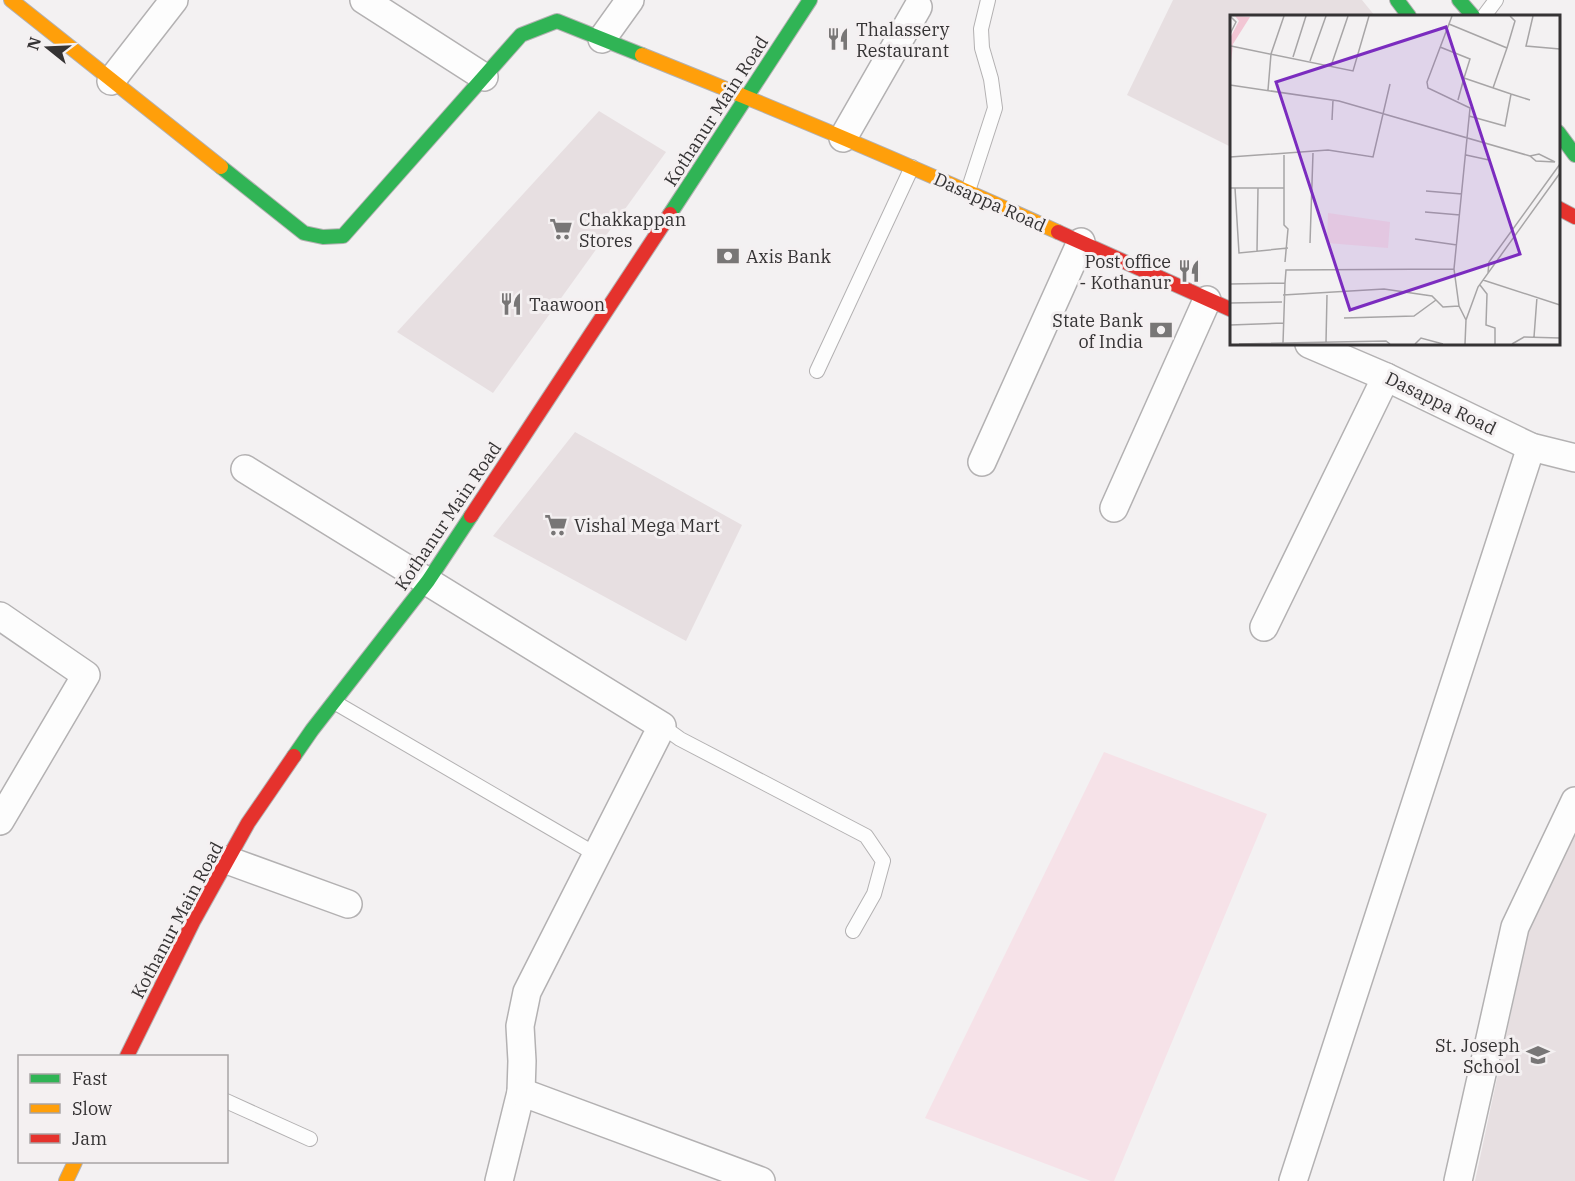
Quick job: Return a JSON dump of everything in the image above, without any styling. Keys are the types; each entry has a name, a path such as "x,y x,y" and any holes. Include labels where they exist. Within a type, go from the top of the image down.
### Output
{"street":[{"name":"Dasappa Road","path":"11,0 304,232 323,237 343,236 521,35 557,21 747,97 912,167 1230,309"},
{"path":"111,81 174,0"},
{"path":"364,0 484,77"},
{"path":"602,39 630,0"},
{"name":"Kothanur Main Road","path":"128,1055 194,920 248,823 312,730 428,581 810,0"},
{"path":"1396,0 1408,15"},
{"path":"1459,0 1472,15"},
{"path":"843,138 918,7"},
{"path":"1560,135 1575,154"},
{"path":"1560,210 1575,217"},
{"path":"982,462 1081,242"},
{"path":"1114,508 1207,300"},
{"name":"Dasappa Road","path":"1311,345 1386,377 1531,447 1575,458"},
{"path":"1264,627 1386,377"},
{"path":"1293,1181 1531,447"},
{"path":"245,469 662,726 527,992 520,1026 521,1092 499,1181"},
{"path":"0,616 86,675 4,805"},
{"path":"1458,1181 1515,927 1575,801"},
{"path":"227,860 348,904"},
{"path":"521,1092 761,1181"},
{"path":"66,1181 74,1163"}],"lane":[{"path":"968,191 995,108 991,79 982,48 981,29 988,0"},
{"path":"1485,15 1496,0"},
{"path":"817,371 912,167"},
{"path":"334,702 597,855"},
{"path":"662,726 680,739 866,836 883,861 874,894 853,931"},
{"path":"228,1102 310,1139"}],"shaded area":[{"path":"1173,0 1362,0 1374,15 1230,15 1230,146 1127,95"},
{"path":"599,111 666,152 493,393 397,332"},
{"path":"575,432 742,525 686,641 493,536"},
{"path":"1104,752 1267,814 1114,1181 1091,1181 925,1118"},
{"name":"St. Joseph School","path":"1575,817 1575,1181 1475,1181 1529,929"}],"traffic: fast":[{"path":"670,214 810,0"},
{"path":"1397,0 1408,15"},
{"path":"1459,0 1472,15"},
{"path":"221,167 304,233 323,237 343,236 521,35 557,21 642,55"},
{"path":"1560,135 1575,155"},
{"path":"294,756 428,581 471,516"}],"traffic: slow":[{"path":"11,0 221,167"},
{"path":"642,55 851,141 1058,232"},
{"path":"66,1181 75,1163"}],"traffic: jam":[{"path":"1560,209 1575,217"},
{"path":"471,516 670,214"},
{"path":"1058,232 1230,309"},
{"path":"127,1055 194,920 248,823 294,756"}],"place":[{"name":"Thalassery Restaurant","path":"838,39"},
{"name":"Chakkappan Stores","path":"561,229"},
{"name":"Axis Bank","path":"728,256"},
{"name":"Post office - Kothanur","path":"1189,271"},
{"name":"Taawoon","path":"511,304"},
{"name":"State Bank of India","path":"1161,330"},
{"name":"Vishal Mega Mart","path":"556,525"},
{"name":"St. Joseph School","path":"1538,1055"}]}
